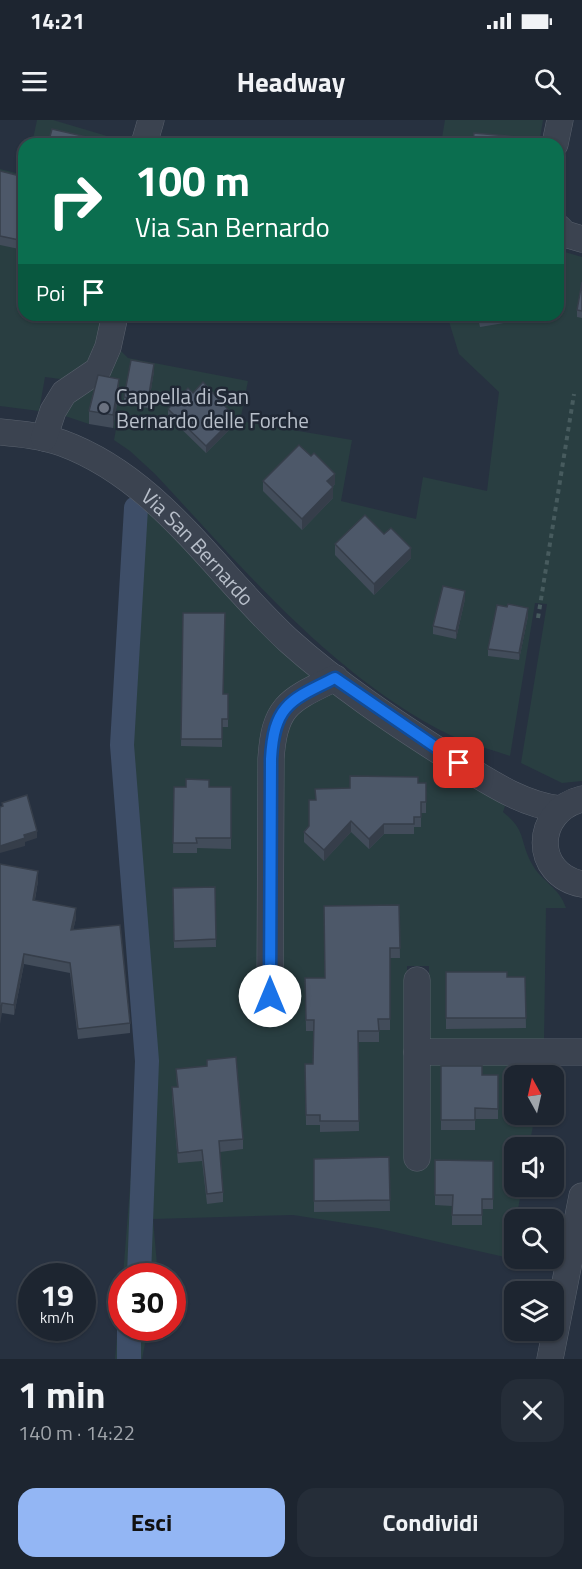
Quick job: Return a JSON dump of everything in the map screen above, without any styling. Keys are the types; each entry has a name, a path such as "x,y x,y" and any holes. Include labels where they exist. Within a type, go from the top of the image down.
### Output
{"street":[{"path":"146,138 151,120"},
{"path":"556,138 560,120"},
{"path":"564,233 582,239"},
{"path":"44,438 53,411 64,393 98,370 108,347 114,321"},
{"name":"Via San Bernardo","path":"0,432 44,438 107,464 138,485 275,628 335,678 435,748 518,798 533,804 571,804"},
{"path":"270,996 273,730 282,712 296,698 335,678"},
{"name":"Via San Bernardo","path":"518,798 545,834"},
{"name":"Via San Bernardo","path":"571,804 553,816 545,834 546,850 551,864 561,875 579,886"},
{"path":"417,980 417,1158"},
{"path":"417,1052 582,1052"},
{"path":"550,1359 582,1196"}],"path":[{"path":"538,618 574,394"}],"green space":[{"path":"37,120 53,120 114,138 33,138"},
{"path":"445,120 543,120 540,138 442,138"},
{"path":"0,169 18,174 18,321 104,321 95,358 68,380 45,377 39,411 0,406"},
{"path":"564,252 582,257 582,781 562,783 521,763 547,604 535,603 510,756 465,741 407,711 367,683 328,651 291,618 155,474 114,440 116,429 113,428 119,392 89,424 65,416 76,399 108,371 121,351 128,358 248,381 240,421 352,440 341,501 416,519 423,477 487,491 499,392 459,354 449,321 564,321"},
{"path":"130,493 315,679 281,698 262,960 250,977 251,996 278,996 279,765 286,722 329,690 505,806 503,812 519,830 532,864 559,895 566,908 546,908 544,1041 429,1041 429,966 407,966 408,1164 429,1063 544,1064 504,1065 504,1125 533,1125 531,1137 504,1137 504,1197 520,1197 518,1209 504,1209 504,1257 377,1228 293,1215 153,1219 157,1263 124,1263 140,1060 115,739"},
{"path":"117,1341 145,1341 142,1359 115,1359"}],"building":[{"path":"52,129 91,138 50,138"},
{"path":"474,133 517,137 517,138 473,138"},
{"path":"0,171 18,176 18,240 0,236"},
{"path":"582,282 582,311 577,310"},
{"path":"131,360 154,364 148,400 124,397"},
{"path":"98,375 119,379 113,415 89,411"},
{"path":"203,382 235,417 206,446 168,409 188,388 193,393"},
{"path":"299,445 311,456 314,453 335,474 327,481 333,487 302,519 263,481"},
{"path":"365,515 384,534 391,528 411,548 374,584 335,544"},
{"path":"443,586 465,591 456,631 433,626"},
{"path":"508,604 528,608 519,653 488,649 497,605 507,607"},
{"path":"183,613 225,613 223,694 228,694 228,719 222,719 222,739 181,739"},
{"path":"350,776 418,777 418,783 426,783 426,802 421,802 421,817 414,817 414,824 384,824 369,839 351,821 324,850 304,832 309,826 309,800 316,800 315,789 350,788"},
{"path":"186,779 209,780 209,787 231,787 231,838 196,838 197,843 173,843 174,787 186,787"},
{"path":"27,795 37,831 24,835 25,838 0,846 0,807 3,806 2,803"},
{"path":"0,864 38,871 33,900 76,908 71,930 120,925 130,1023 78,1029 70,963 24,954 14,1005 2,1003 0,1014"},
{"path":"215,887 216,939 174,941 173,888"},
{"path":"399,905 400,948 390,948 390,1019 378,1019 379,1031 358,1031 359,1121 320,1121 320,1115 306,1115 305,1064 313,1064 314,1020 306,1020 305,978 325,978 324,906"},
{"path":"446,972 507,972 507,977 525,977 526,1018 446,1018"},
{"path":"236,1057 243,1139 219,1141 223,1192 207,1194 202,1150 178,1153 172,1087 178,1087 176,1069 207,1066 207,1060"},
{"path":"441,1066 482,1066 482,1075 498,1075 498,1109 475,1108 475,1120 441,1120"},
{"path":"389,1157 390,1200 314,1201 314,1159"},
{"path":"435,1160 493,1161 493,1199 482,1199 482,1215 452,1215 453,1195 435,1195"}],"waterway":[{"path":"136,508 122,745 147,1061 139,1263"},
{"path":"129,1341 129,1359"}],"place":[{"name":"Cappella di San Bernardo delle Forche","path":"104,408"}],"route":[{"path":"270,996 271,759 273,730 286,707 296,698 335,678 382,713 459,763"}]}
